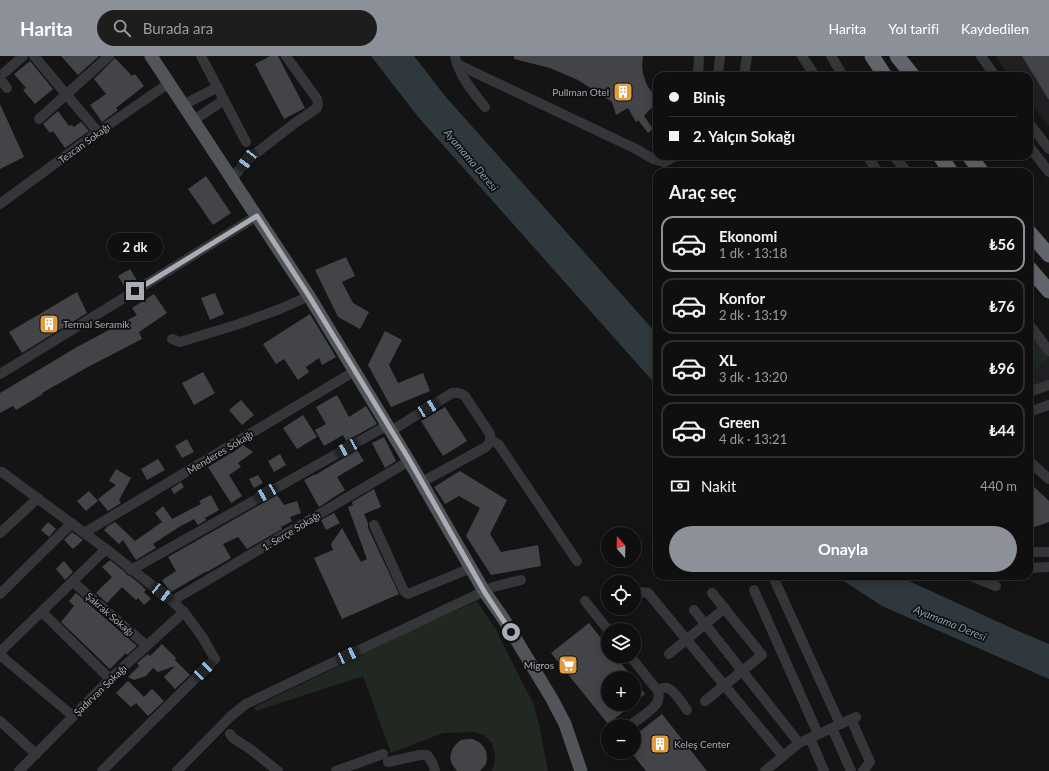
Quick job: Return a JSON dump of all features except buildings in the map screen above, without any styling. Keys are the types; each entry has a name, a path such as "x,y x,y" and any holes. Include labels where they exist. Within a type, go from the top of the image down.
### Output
{"highway":[{"path":"872,56 882,72"},
{"path":"897,56 910,72"},
{"path":"904,56 911,72"},
{"path":"972,160 979,168"},
{"path":"1033,237 1049,255"},
{"path":"1033,273 1049,291"}],"main road":[{"path":"151,56 309,296 410,461 484,591 503,618 552,699 565,724 581,771"}],"street":[{"path":"7,88 2,75 24,56"},
{"path":"34,56 98,132"},
{"path":"38,119 109,56"},
{"path":"201,56 246,142"},
{"path":"232,179 247,160 295,122 317,108 317,99 286,56"},
{"path":"698,72 699,56"},
{"path":"718,72 720,56"},
{"path":"745,72 747,56"},
{"path":"802,56 812,72"},
{"path":"831,56 841,72"},
{"path":"981,56 992,72"},
{"path":"456,60 468,85 485,107"},
{"path":"456,60 638,150 653,159"},
{"name":"Tezcan Sokağı","path":"0,204 98,132 169,83"},
{"path":"183,105 218,87"},
{"path":"194,120 224,100"},
{"path":"1033,128 1049,149"},
{"path":"1033,151 1049,172"},
{"path":"657,160 664,162 668,160"},
{"path":"897,160 904,168"},
{"path":"0,374 257,216"},
{"path":"172,339 180,342 239,324 280,309 309,296"},
{"path":"1033,329 1049,351"},
{"name":"Menderes Sokağı","path":"84,532 355,371"},
{"path":"1033,391 1049,385"},
{"path":"131,570 452,393 455,392 462,394 465,396 490,434 488,444 486,447 422,482"},
{"path":"1033,411 1049,405"},
{"path":"490,439 499,445 576,562"},
{"name":"1. Serçe Sokağı","path":"172,601 410,461"},
{"path":"1033,465 1049,479"},
{"path":"0,472 72,523 172,601 184,612 203,638 215,659 102,771"},
{"path":"0,533 38,498"},
{"path":"0,594 72,523"},
{"path":"374,525 404,591 408,594 471,568"},
{"path":"73,716 0,654 106,549"},
{"path":"1033,552 1049,552"},
{"path":"1033,568 1049,567"},
{"path":"177,771 231,716 246,704 484,591 493,587 521,580"},
{"path":"981,580 996,586"},
{"path":"775,581 836,726 851,771"},
{"name":"Şakrak Sokağı","path":"73,582 147,646"},
{"path":"754,590 814,736 824,771"},
{"path":"641,592 648,593 783,756"},
{"path":"705,701 762,655 712,594"},
{"path":"585,601 602,623"},
{"path":"669,654 725,608"},
{"path":"694,610 799,742"},
{"path":"42,612 110,679"},
{"name":"Şadırvan Sokağı","path":"19,771 110,679 184,612"},
{"path":"636,663 658,691 659,699 655,706 638,719"},
{"path":"658,691 662,688 671,690 687,710"},
{"path":"766,771 799,742 853,718 870,762 863,771"},
{"path":"0,721 36,754"},
{"path":"230,734 233,738 278,771"},
{"path":"336,771 385,758 420,755 427,755 432,762 435,771"}],"shaded area":[{"path":"996,56 1049,56 1049,126 1033,107 1033,72 1006,72"},
{"path":"1033,337 1049,355 1049,390 1033,395"},
{"path":"1033,339 1049,355 1049,357 1033,371"},
{"path":"477,601 495,628 533,703 539,724 548,771 491,771 494,766 495,754 492,743 484,735 474,732 443,733 391,753 363,676 256,711 254,707 421,626"}],"water":[{"name":"Ayamama Deresi","path":"371,56 414,56 445,96 653,330 653,381 419,118"},
{"name":"Ayamama Deresi","path":"842,580 907,580 1049,644 1049,679 882,606"}],"place":[{"name":"Pullman Otel","path":"623,92"},
{"name":"Termal Seramik","path":"49,324"},
{"name":"Migros","path":"568,665"},
{"name":"Keleş Center","path":"660,744"}],"route":[{"path":"135,291 257,216 309,296 410,461 484,591 511,632"}]}
